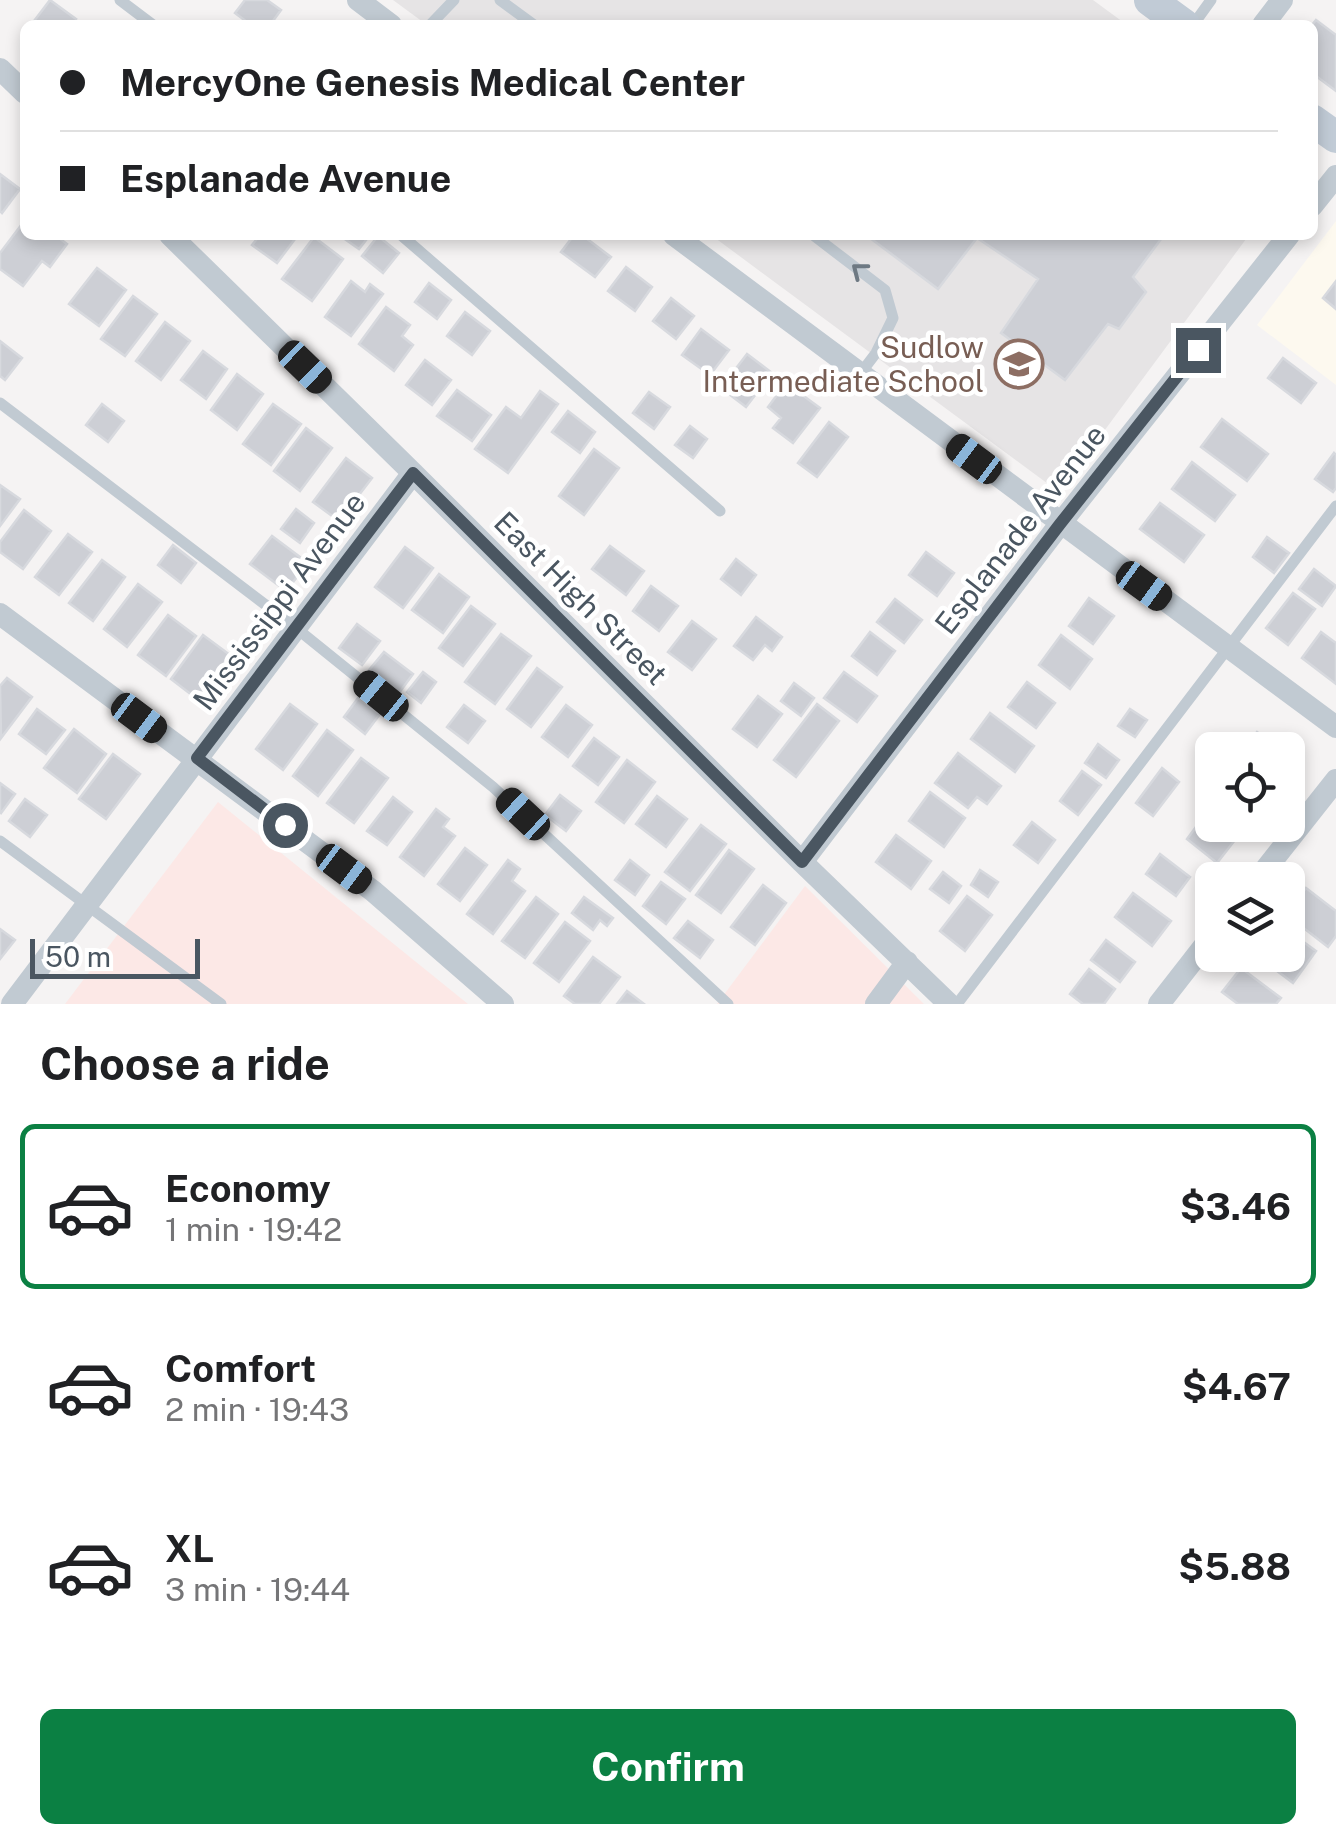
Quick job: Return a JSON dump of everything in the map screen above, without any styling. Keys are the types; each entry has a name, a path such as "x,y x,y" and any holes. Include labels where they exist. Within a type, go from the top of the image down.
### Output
{"main road":[{"path":"1150,0 1177,20"}],"street":[{"path":"358,0 384,20"},
{"path":"1267,20 1282,0"},
{"path":"0,69 20,89"},
{"path":"1318,198 1336,176"},
{"name":"East High Street","path":"175,240 802,862 953,1004"},
{"path":"681,240 1336,727"},
{"name":"Esplanade Avenue","path":"802,862 1060,524 1285,240"},
{"name":"Mississippi Avenue","path":"12,1004 413,473"},
{"path":"0,614 373,891 503,1004"},
{"path":"1271,862 1336,780"},
{"path":"1159,1004 1195,958"},
{"path":"876,1004 908,962"}],"lane":[{"path":"120,0 146,20"},
{"path":"435,20 454,0"},
{"path":"500,0 527,20"},
{"path":"1196,20 1211,0"},
{"path":"407,240 720,511"},
{"path":"820,240 886,290 893,318 876,353 860,374"},
{"path":"0,403 296,628 493,787 728,1004"},
{"path":"953,1004 1336,506"},
{"path":"0,841 222,1004"}],"shaded area":[{"path":"393,0 1093,0 1120,20 420,20"},
{"path":"1336,221 1336,385 1257,325"},
{"name":"Sudlow Intermediate School","path":"718,240 1245,240 1059,492"},
{"path":"218,802 468,1004 65,1004"},
{"path":"805,886 924,1004 717,1004"}],"building":[{"path":"50,0 76,19 75,20 35,20"},
{"path":"245,0 267,0 281,10 274,20 244,20 235,13"},
{"path":"1318,22 1336,35 1336,91 1318,78"},
{"path":"0,174 20,189 2,213 0,211"},
{"path":"20,227 20,240 62,240 67,244 50,267 42,261 23,286 0,269 0,253"},
{"path":"256,240 294,240 277,263 252,245"},
{"path":"312,240 318,240 343,259 312,301 282,279"},
{"path":"346,240 366,240 359,249"},
{"path":"375,240 383,240 399,253 383,273 362,256"},
{"path":"570,240 589,240 611,257 595,277 561,252"},
{"path":"873,240 975,240 938,289"},
{"path":"980,240 1160,240 1133,277 1146,292 1119,329 1108,324 1065,380 1001,333 1038,279"},
{"path":"626,267 652,287 635,311 608,291"},
{"path":"97,268 126,290 99,326 69,304"},
{"path":"351,281 365,292 370,284 383,294 351,336 325,317"},
{"path":"1336,281 1336,309 1323,298"},
{"path":"429,283 451,300 437,319 415,302"},
{"path":"133,296 157,314 125,356 101,339"},
{"path":"671,298 694,316 676,339 653,321"},
{"path":"386,307 410,325 402,336 413,345 394,371 359,344"},
{"path":"465,312 490,331 472,355 447,336"},
{"path":"165,322 190,341 161,380 136,361"},
{"path":"701,329 729,350 710,375 682,355"},
{"path":"0,341 22,358 5,380 0,376"},
{"path":"203,351 227,369 206,399 181,380"},
{"path":"747,354 772,373 746,407 721,388"},
{"path":"1283,358 1316,383 1301,403 1268,378"},
{"path":"425,360 451,380 432,405 406,385"},
{"path":"237,374 263,394 237,430 211,410"},
{"path":"786,383 820,408 793,443 773,428 781,418 768,407"},
{"path":"457,390 491,415 472,441 437,416"},
{"path":"540,391 558,404 508,473 475,449 506,407 521,418"},
{"path":"649,392 670,407 654,429 633,413"},
{"path":"102,404 124,421 108,442 86,425"},
{"path":"273,404 301,424 271,465 243,444"},
{"path":"568,411 595,432 580,453 552,432"},
{"path":"1222,419 1268,454 1247,481 1201,447"},
{"path":"829,422 848,437 817,477 798,463"},
{"path":"690,426 707,439 693,458 675,445"},
{"path":"306,428 332,448 300,491 274,471"},
{"path":"594,449 619,468 584,515 559,496"},
{"path":"1334,453 1336,488 1333,492 1315,479"},
{"path":"346,458 372,478 339,521 313,502"},
{"path":"1192,462 1235,495 1215,521 1172,489"},
{"path":"0,485 20,499 0,526"},
{"path":"1160,503 1204,535 1184,562 1140,529"},
{"path":"296,509 314,523 300,543 281,529"},
{"path":"24,510 51,531 23,569 0,552 0,542"},
{"path":"68,534 92,552 59,595 35,577"},
{"path":"272,536 308,563 286,591 250,564"},
{"path":"1267,537 1289,553 1274,573 1253,557"},
{"path":"173,545 196,563 181,583 158,565"},
{"path":"610,546 644,571 626,595 592,569"},
{"path":"405,547 433,568 403,608 375,587"},
{"path":"926,552 954,573 937,596 909,575"},
{"path":"736,559 756,575 741,595 721,579"},
{"path":"102,560 125,577 93,621 69,603"},
{"path":"1314,569 1336,586 1322,606 1299,589"},
{"path":"439,574 469,597 443,633 412,610"},
{"path":"138,584 162,602 127,647 104,629"},
{"path":"651,586 678,606 659,631 633,611"},
{"path":"1293,593 1315,609 1288,645 1266,628"},
{"path":"1089,598 1114,616 1093,644 1069,626"},
{"path":"895,599 922,620 904,643 877,622"},
{"path":"471,606 495,624 463,666 439,648"},
{"path":"168,615 196,636 166,676 138,655"},
{"path":"756,617 782,637 772,651 765,645 753,660 734,646"},
{"path":"692,621 716,639 692,670 668,652"},
{"path":"357,624 380,641 362,665 339,648"},
{"path":"870,632 895,651 877,675 852,656"},
{"path":"1321,632 1336,643 1336,684 1302,658"},
{"path":"501,634 531,656 495,704 465,682"},
{"path":"203,635 230,655 197,699 171,679"},
{"path":"1061,635 1092,659 1070,689 1039,665"},
{"path":"384,652 413,674 399,693 369,670"},
{"path":"537,668 562,687 531,727 507,709"},
{"path":"423,672 436,682 421,703 407,692"},
{"path":"844,672 877,696 857,722 824,698"},
{"path":"7,678 32,697 1,738 0,686"},
{"path":"1027,682 1055,703 1036,728 1008,707"},
{"path":"794,683 814,698 801,716 781,701"},
{"path":"758,696 782,714 757,747 733,729"},
{"path":"358,698 380,714 365,734 344,717"},
{"path":"290,704 317,724 283,770 256,749"},
{"path":"817,704 839,721 796,777 774,760"},
{"path":"464,705 485,721 468,743 447,727"},
{"path":"566,705 592,725 568,757 542,737"},
{"path":"37,709 65,730 46,754 19,734"},
{"path":"1130,709 1147,720 1135,737 1118,726"},
{"path":"990,713 1034,746 1015,772 971,739"},
{"path":"74,729 106,754 77,793 44,768"},
{"path":"327,730 353,750 318,796 293,776"},
{"path":"594,738 619,757 598,785 573,766"},
{"path":"1098,744 1119,760 1106,778 1085,763"},
{"path":"958,753 1001,786 987,804 977,797 968,808 935,783"},
{"path":"113,754 140,774 106,819 79,799"},
{"path":"361,758 388,778 354,823 327,803"},
{"path":"627,760 655,782 624,823 596,802"},
{"path":"1162,768 1179,782 1153,816 1136,803"},
{"path":"1082,771 1101,785 1078,815 1060,801"},
{"path":"0,783 15,794 1,813 0,812"},
{"path":"930,792 965,818 944,847 909,821"},
{"path":"560,795 581,811 566,831 545,815"},
{"path":"657,796 687,819 666,847 636,824"},
{"path":"393,797 412,812 387,845 367,831"},
{"path":"25,799 47,815 30,837 9,821"},
{"path":"436,809 449,819 443,827 455,836 424,876 400,857"},
{"path":"1032,822 1055,840 1038,863 1014,845"},
{"path":"701,825 726,844 690,891 665,872"},
{"path":"1195,828 1195,842 1233,842 1216,862 1187,839"},
{"path":"896,835 931,861 911,889 876,862"},
{"path":"465,848 487,865 460,901 438,884"},
{"path":"729,850 754,869 721,913 696,895"},
{"path":"1160,854 1190,877 1176,896 1146,874"},
{"path":"508,860 520,869 512,881 525,891 493,934 467,914"},
{"path":"630,860 649,875 635,895 615,880"},
{"path":"980,870 998,882 988,897 971,885"},
{"path":"943,872 961,886 949,903 930,889"},
{"path":"661,882 685,899 666,924 643,906"},
{"path":"763,885 786,903 755,945 731,927"},
{"path":"1305,889 1336,911 1336,936 1328,947 1305,929"},
{"path":"1133,893 1171,921 1152,946 1115,917"},
{"path":"967,896 992,915 965,951 940,931"},
{"path":"536,897 558,914 525,958 502,941"},
{"path":"584,897 613,918 607,926 600,920 593,930 572,913"},
{"path":"688,921 713,940 700,958 674,938"},
{"path":"565,922 590,941 559,982 534,963"},
{"path":"0,929 15,940 0,959"},
{"path":"1106,940 1135,962 1120,982 1091,960"},
{"path":"1305,943 1316,951 1305,966"},
{"path":"593,957 620,977 599,1004 575,1004 564,996"},
{"path":"1089,969 1115,989 1104,1004 1083,1004 1070,994"},
{"path":"1238,972 1246,972 1281,998 1276,1004 1238,1004 1222,992"},
{"path":"1278,972 1301,972 1293,983"},
{"path":"627,991 644,1004 617,1004"}],"place":[{"name":"Sudlow Intermediate School","path":"1019,364"}],"route":[{"path":"285,825 197,758 413,473 802,862 1198,350"}]}
